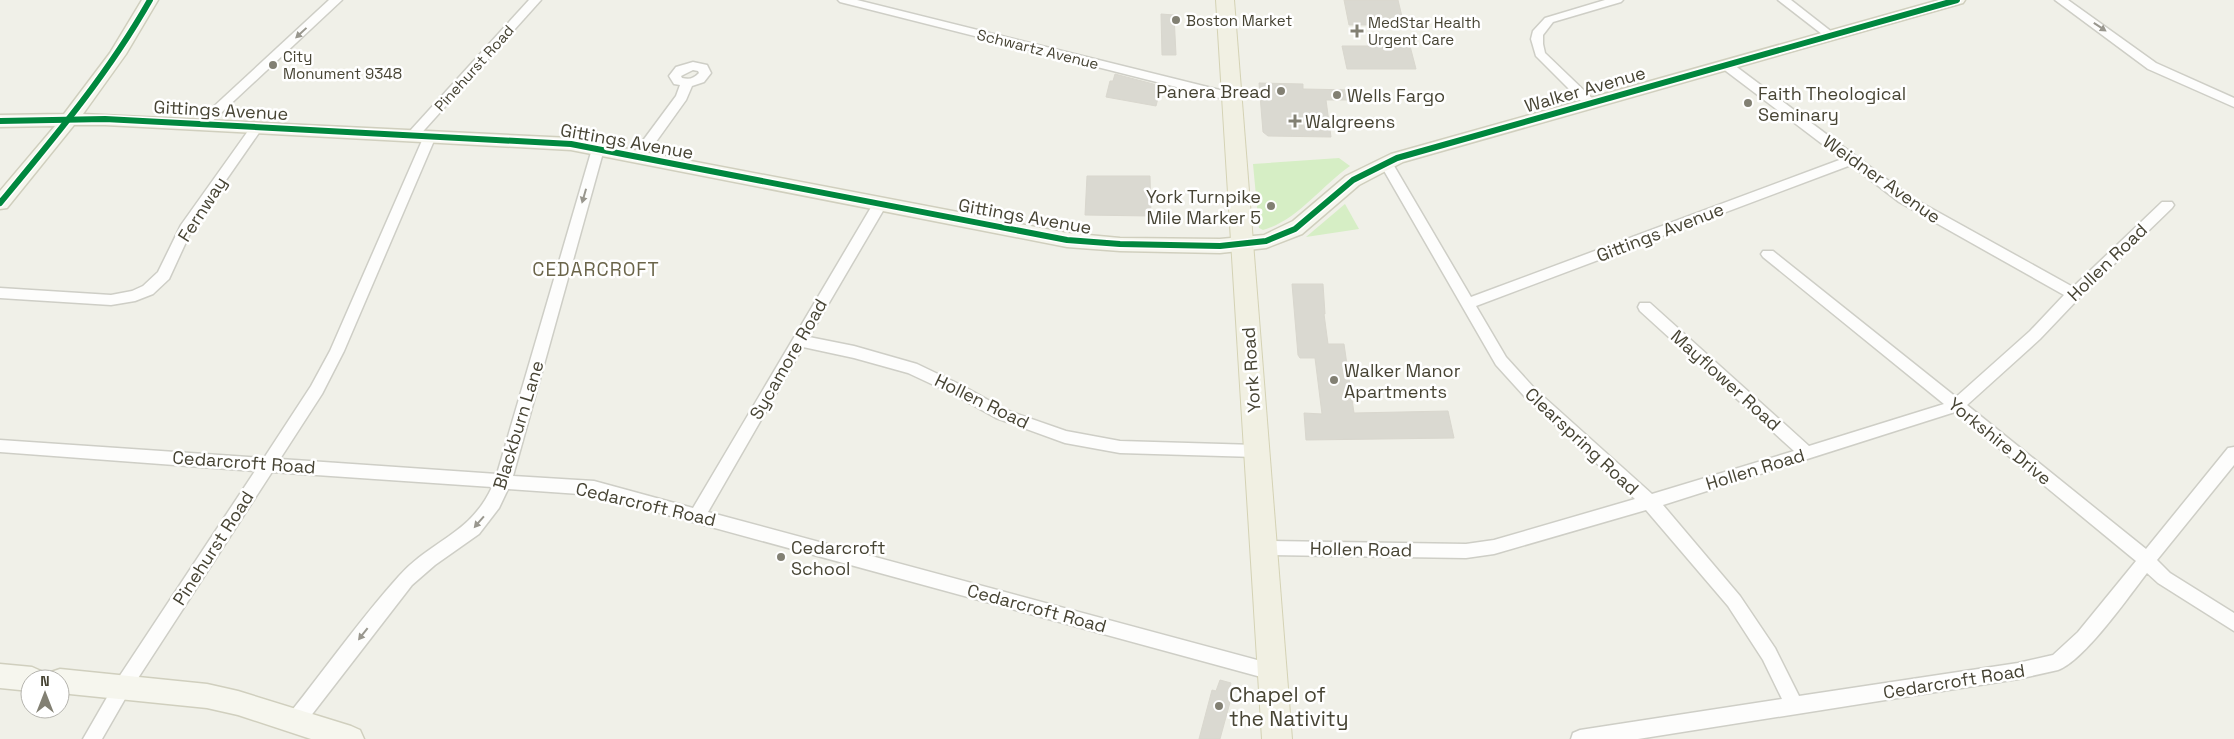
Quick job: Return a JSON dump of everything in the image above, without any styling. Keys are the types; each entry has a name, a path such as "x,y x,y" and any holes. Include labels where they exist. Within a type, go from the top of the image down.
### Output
{"main road":[{"name":"York Road","path":"1225,0 1277,739"}],"street":[{"path":"0,203 70,118 132,30 150,0"},
{"path":"202,124 336,0"},
{"name":"Pinehurst Road","path":"92,739 122,686 316,390 337,351 421,136 534,0"},
{"name":"Schwartz Avenue","path":"844,0 1232,97"},
{"path":"1590,103 1540,54 1535,44 1536,35 1541,26 1549,20 1617,0"},
{"path":"1784,0 1831,36"},
{"name":"Walker Avenue","path":"1242,246 1277,238 1293,230 1308,220 1355,178 1385,162 1957,0"},
{"path":"2061,0 2152,66 2234,103"},
{"name":"Weidner Avenue","path":"1726,65 1890,190 1924,211 2074,294"},
{"path":"638,157 682,97 687,84"},
{"name":"Gittings Avenue","path":"0,121 70,118 554,143 598,149 1095,244 1242,246"},
{"name":"Fernway","path":"0,293 111,300 125,298 148,290 164,275 186,228 257,127"},
{"name":"Blackburn Lane","path":"296,720 406,580 429,560 473,529 493,503 503,480 598,149"},
{"name":"Gittings Avenue","path":"1468,304 1852,160"},
{"name":"Clearspring Road","path":"1385,162 1501,361 1517,380 1661,513 1734,601 1769,654 1794,707"},
{"name":"Sycamore Road","path":"697,515 880,204"},
{"name":"Hollen Road","path":"1264,548 1478,550 1508,544 1956,406 2035,335 2074,294 2167,205"},
{"name":"Yorkshire Drive","path":"1768,254 2132,546 2164,578 2234,624"},
{"name":"Mayflower Road","path":"1645,307 1807,453"},
{"name":"Hollen Road","path":"799,341 854,352 912,368 958,390 1001,414 1065,437 1120,447 1256,451"},
{"name":"Cedarcroft Road","path":"0,446 503,480 594,488 1272,672"},
{"name":"Cedarcroft Road","path":"1580,739 2037,668 2058,662 2084,638 2234,453"},
{"path":"0,676 20,678"},
{"path":"70,682 207,696 296,720 351,739"}],"green space":[{"path":"1339,158 1350,166 1287,219 1263,230 1259,228 1253,164"},
{"path":"1345,204 1359,229 1306,237"}],"building":[{"path":"1344,0 1398,0 1404,25 1349,25"},
{"path":"1161,14 1174,15 1176,55 1162,55"},
{"path":"1342,46 1410,46 1416,69 1347,69"},
{"path":"1115,74 1161,86 1156,106 1106,97 1110,81 1113,81"},
{"path":"1259,83 1303,84 1303,89 1354,90 1356,100 1326,100 1331,137 1268,136 1263,132"},
{"path":"1087,176 1150,176 1151,216 1085,215"},
{"name":"Walker Manor Apartments","path":"1292,284 1323,284 1328,344 1344,344 1354,413 1448,411 1454,438 1306,440 1304,413 1322,414 1315,358 1300,358 1298,355"},
{"name":"Chapel of the Nativity","path":"1220,680 1231,683 1228,694 1232,695 1220,739 1199,739 1212,690 1216,691"}],"cycle path":[{"path":"0,203 100,80 135,27 150,0"},
{"path":"0,121 105,119 571,144 1067,240 1120,244 1236,246 1266,241 1295,229 1353,180 1397,158 1957,0"}],"place":[{"name":"Boston Market","path":"1176,20"},
{"name":"MedStar Health Urgent Care","path":"1357,31"},
{"name":"City Monument 9348","path":"273,65"},
{"name":"Panera Bread","path":"1281,91"},
{"name":"Wells Fargo","path":"1337,95"},
{"name":"Faith Theological Seminary","path":"1748,103"},
{"name":"Walgreens","path":"1295,121"},
{"name":"York Turnpike Mile Marker 5","path":"1271,206"},
{"name":"Walker Manor Apartments","path":"1334,380"},
{"name":"Cedarcroft School","path":"781,557"},
{"name":"Chapel of the Nativity","path":"1219,706"}],"district":[{"name":"CEDARCROFT","path":"596,269"}]}
